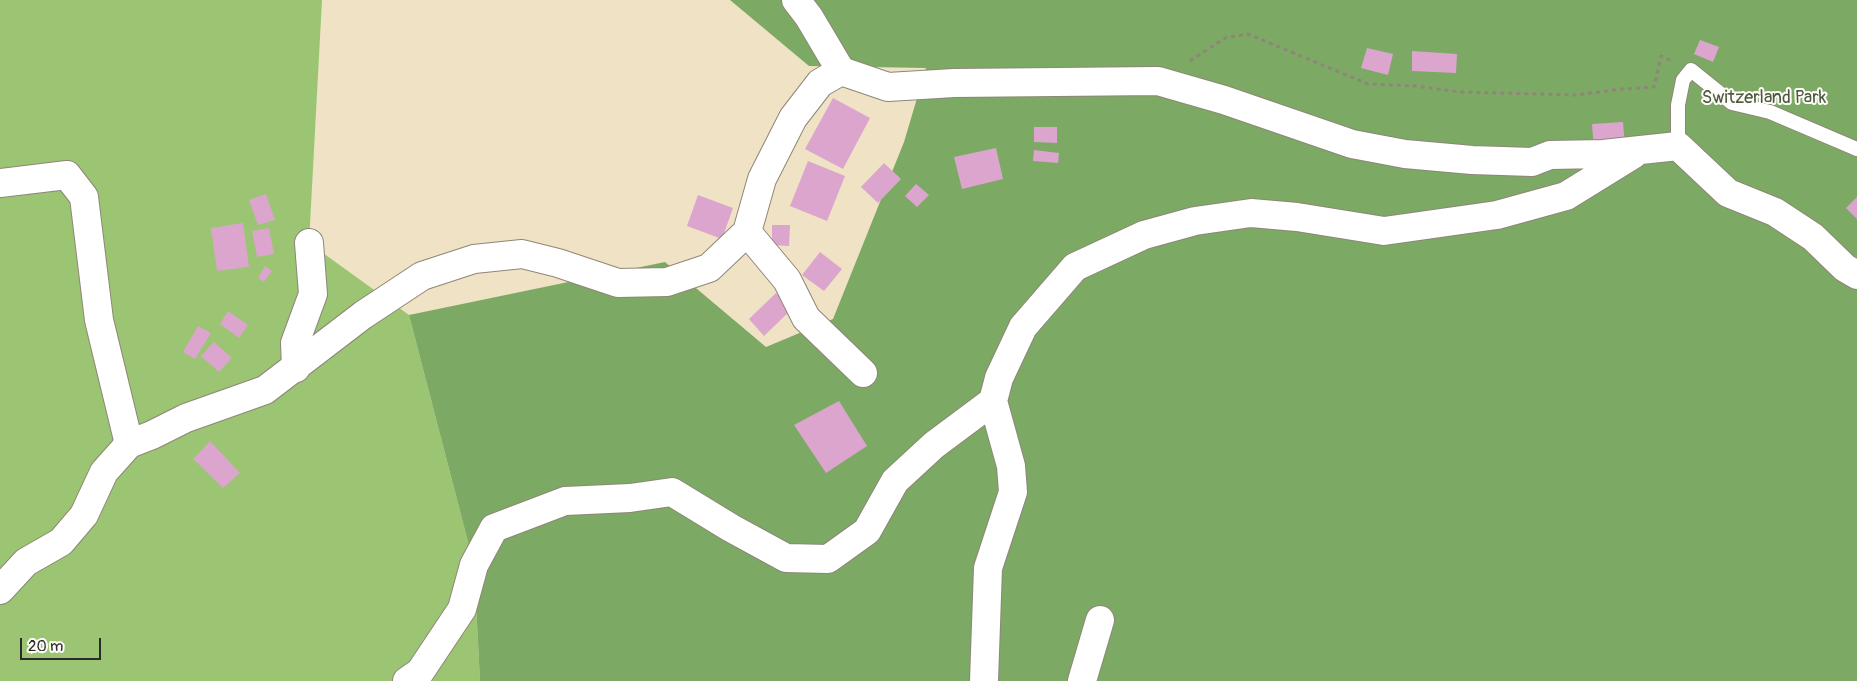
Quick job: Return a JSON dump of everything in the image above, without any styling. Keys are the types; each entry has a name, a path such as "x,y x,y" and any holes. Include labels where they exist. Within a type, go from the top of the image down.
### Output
{"street":[{"path":"796,0 810,17 841,71 888,87 954,83 1158,81 1224,100 1352,144 1405,154 1472,160 1532,162 1550,156 1603,154 1678,146 1728,193 1774,212 1813,237 1845,268 1857,275"},
{"path":"1,589 26,562 61,542 84,515 104,472 129,444 186,418 266,390 364,315 422,276 474,259 522,254 558,263 618,283 666,282 709,268 747,232 762,179 794,118 820,83 841,71"},
{"path":"984,681 988,568 1013,492 1012,466 993,401 999,378 1023,327 1075,267 1144,235 1195,221 1251,213 1297,217 1384,231 1497,216 1566,196 1641,150"},
{"path":"0,183 68,175 84,197 99,320 129,444"},
{"path":"747,232 787,280 806,318 864,373"},
{"path":"296,368 295,343 313,294 309,243"},
{"path":"407,681 420,672 462,609 474,565 494,528 566,500 630,498 672,492 786,558 828,558 867,531 895,481 934,445 993,401"},
{"path":"1082,681 1100,620"}],"lane":[{"path":"1678,146 1678,105 1683,80 1691,70 1732,103 1770,112 1857,149"}],"path":[{"path":"1158,81 1225,38 1248,34 1368,84 1416,86 1459,92 1577,95 1654,87 1661,56 1691,70"}],"green space":[{"path":"0,0 322,0 309,243 409,315 474,565 480,681 0,681"},
{"name":"Switzerland Park","path":"730,0 1857,0 1857,681 480,681 474,565 409,315 665,262 766,347 833,319 904,142 926,68 809,66"}],"building":[{"path":"1700,40 1719,47 1713,62 1694,54"},
{"path":"1367,48 1393,54 1388,75 1361,68"},
{"path":"1412,51 1457,54 1456,73 1412,71"},
{"path":"833,98 870,118 843,169 805,149"},
{"path":"1623,122 1625,147 1594,150 1592,124"},
{"path":"1034,127 1057,127 1057,143 1034,142"},
{"path":"996,148 1003,179 962,189 954,157"},
{"path":"1034,150 1059,153 1058,163 1033,161"},
{"path":"808,161 845,176 827,221 790,206"},
{"path":"884,163 901,179 878,203 861,187"},
{"path":"916,184 929,195 917,207 905,196"},
{"path":"266,194 275,220 258,225 249,200"},
{"path":"698,195 733,208 722,239 687,226"},
{"path":"1857,197 1857,219 1846,208"},
{"path":"243,223 249,267 217,271 211,228"},
{"path":"772,225 790,225 789,246 772,245"},
{"path":"269,228 274,254 257,257 252,231"},
{"path":"820,252 842,269 824,291 802,275"},
{"path":"265,266 272,271 264,282 258,278"},
{"path":"776,293 792,309 764,336 749,319"},
{"path":"228,311 248,325 239,338 220,324"},
{"path":"198,326 211,333 195,359 183,352"},
{"path":"214,342 232,358 219,372 201,356"},
{"path":"839,401 867,446 826,473 794,425"},
{"path":"210,441 240,473 223,488 193,459"}]}
